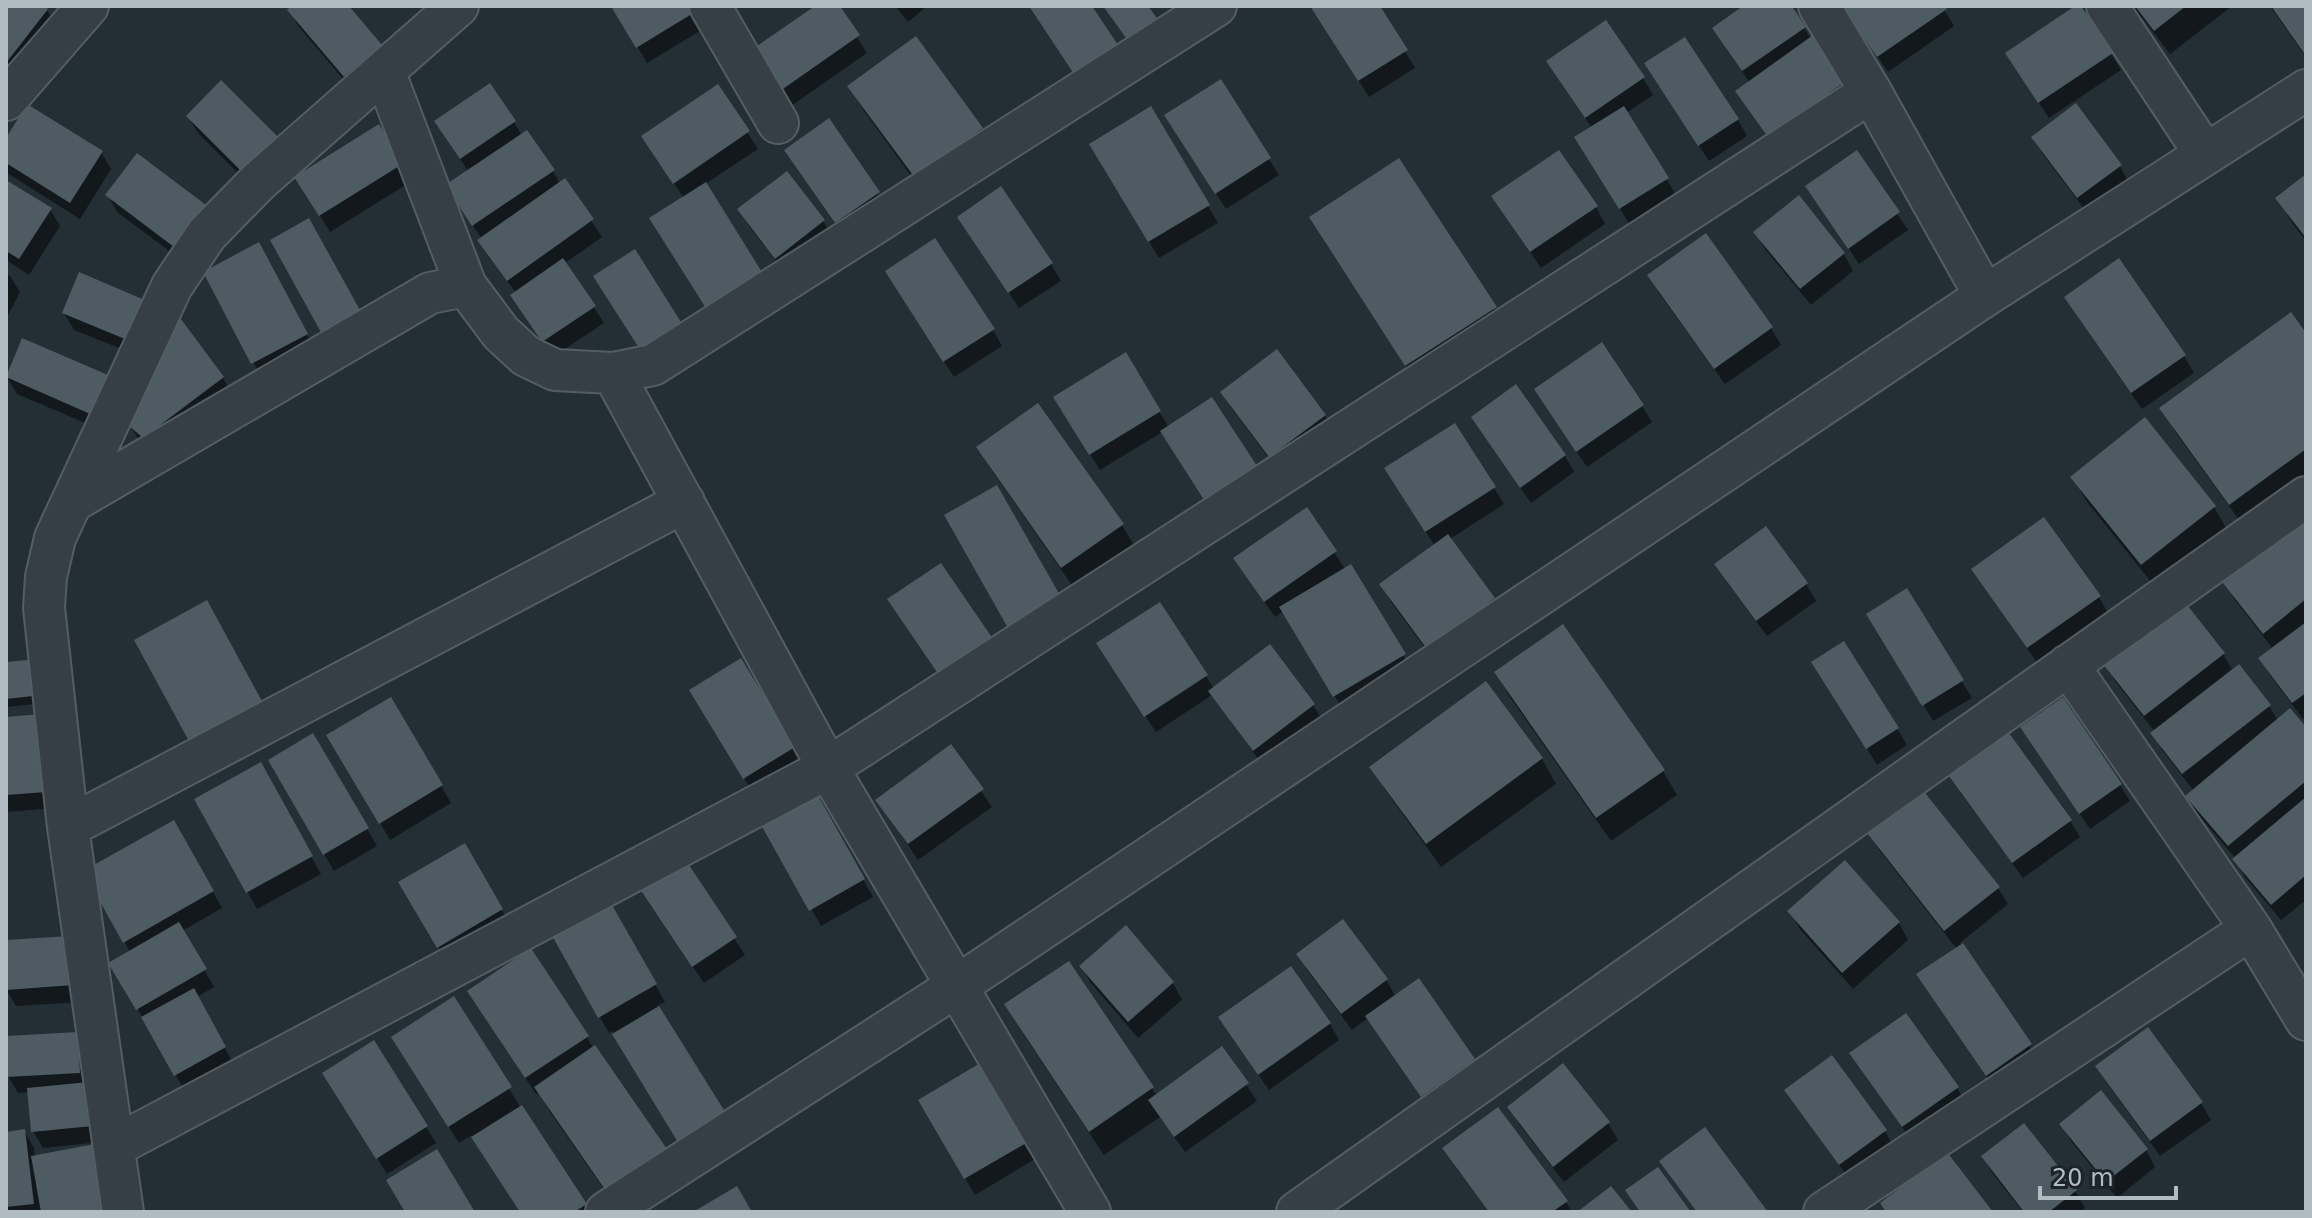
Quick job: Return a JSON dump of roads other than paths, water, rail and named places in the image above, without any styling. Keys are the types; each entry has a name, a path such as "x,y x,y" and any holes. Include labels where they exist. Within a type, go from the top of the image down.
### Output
{"street":[{"path":"6,100 88,6"},
{"path":"123,1212 68,827 44,608 46,577 55,538 172,286 207,234 258,182 458,6"},
{"path":"710,6 778,123"},
{"path":"384,71 466,286 501,333 526,356 555,370 613,373 653,365 1216,6"},
{"path":"1819,6 1871,92 1985,296"},
{"path":"2107,6 2205,154"},
{"path":"606,1212 957,986 1985,296 2306,90"},
{"path":"115,1146 828,768 1871,92"},
{"path":"72,502 430,293 466,286"},
{"path":"613,373 828,768 1090,1212"},
{"path":"1297,1212 2306,497"},
{"path":"68,827 684,502"},
{"path":"2068,665 2251,929 2306,1020"},
{"path":"1824,1212 2251,929"}]}
